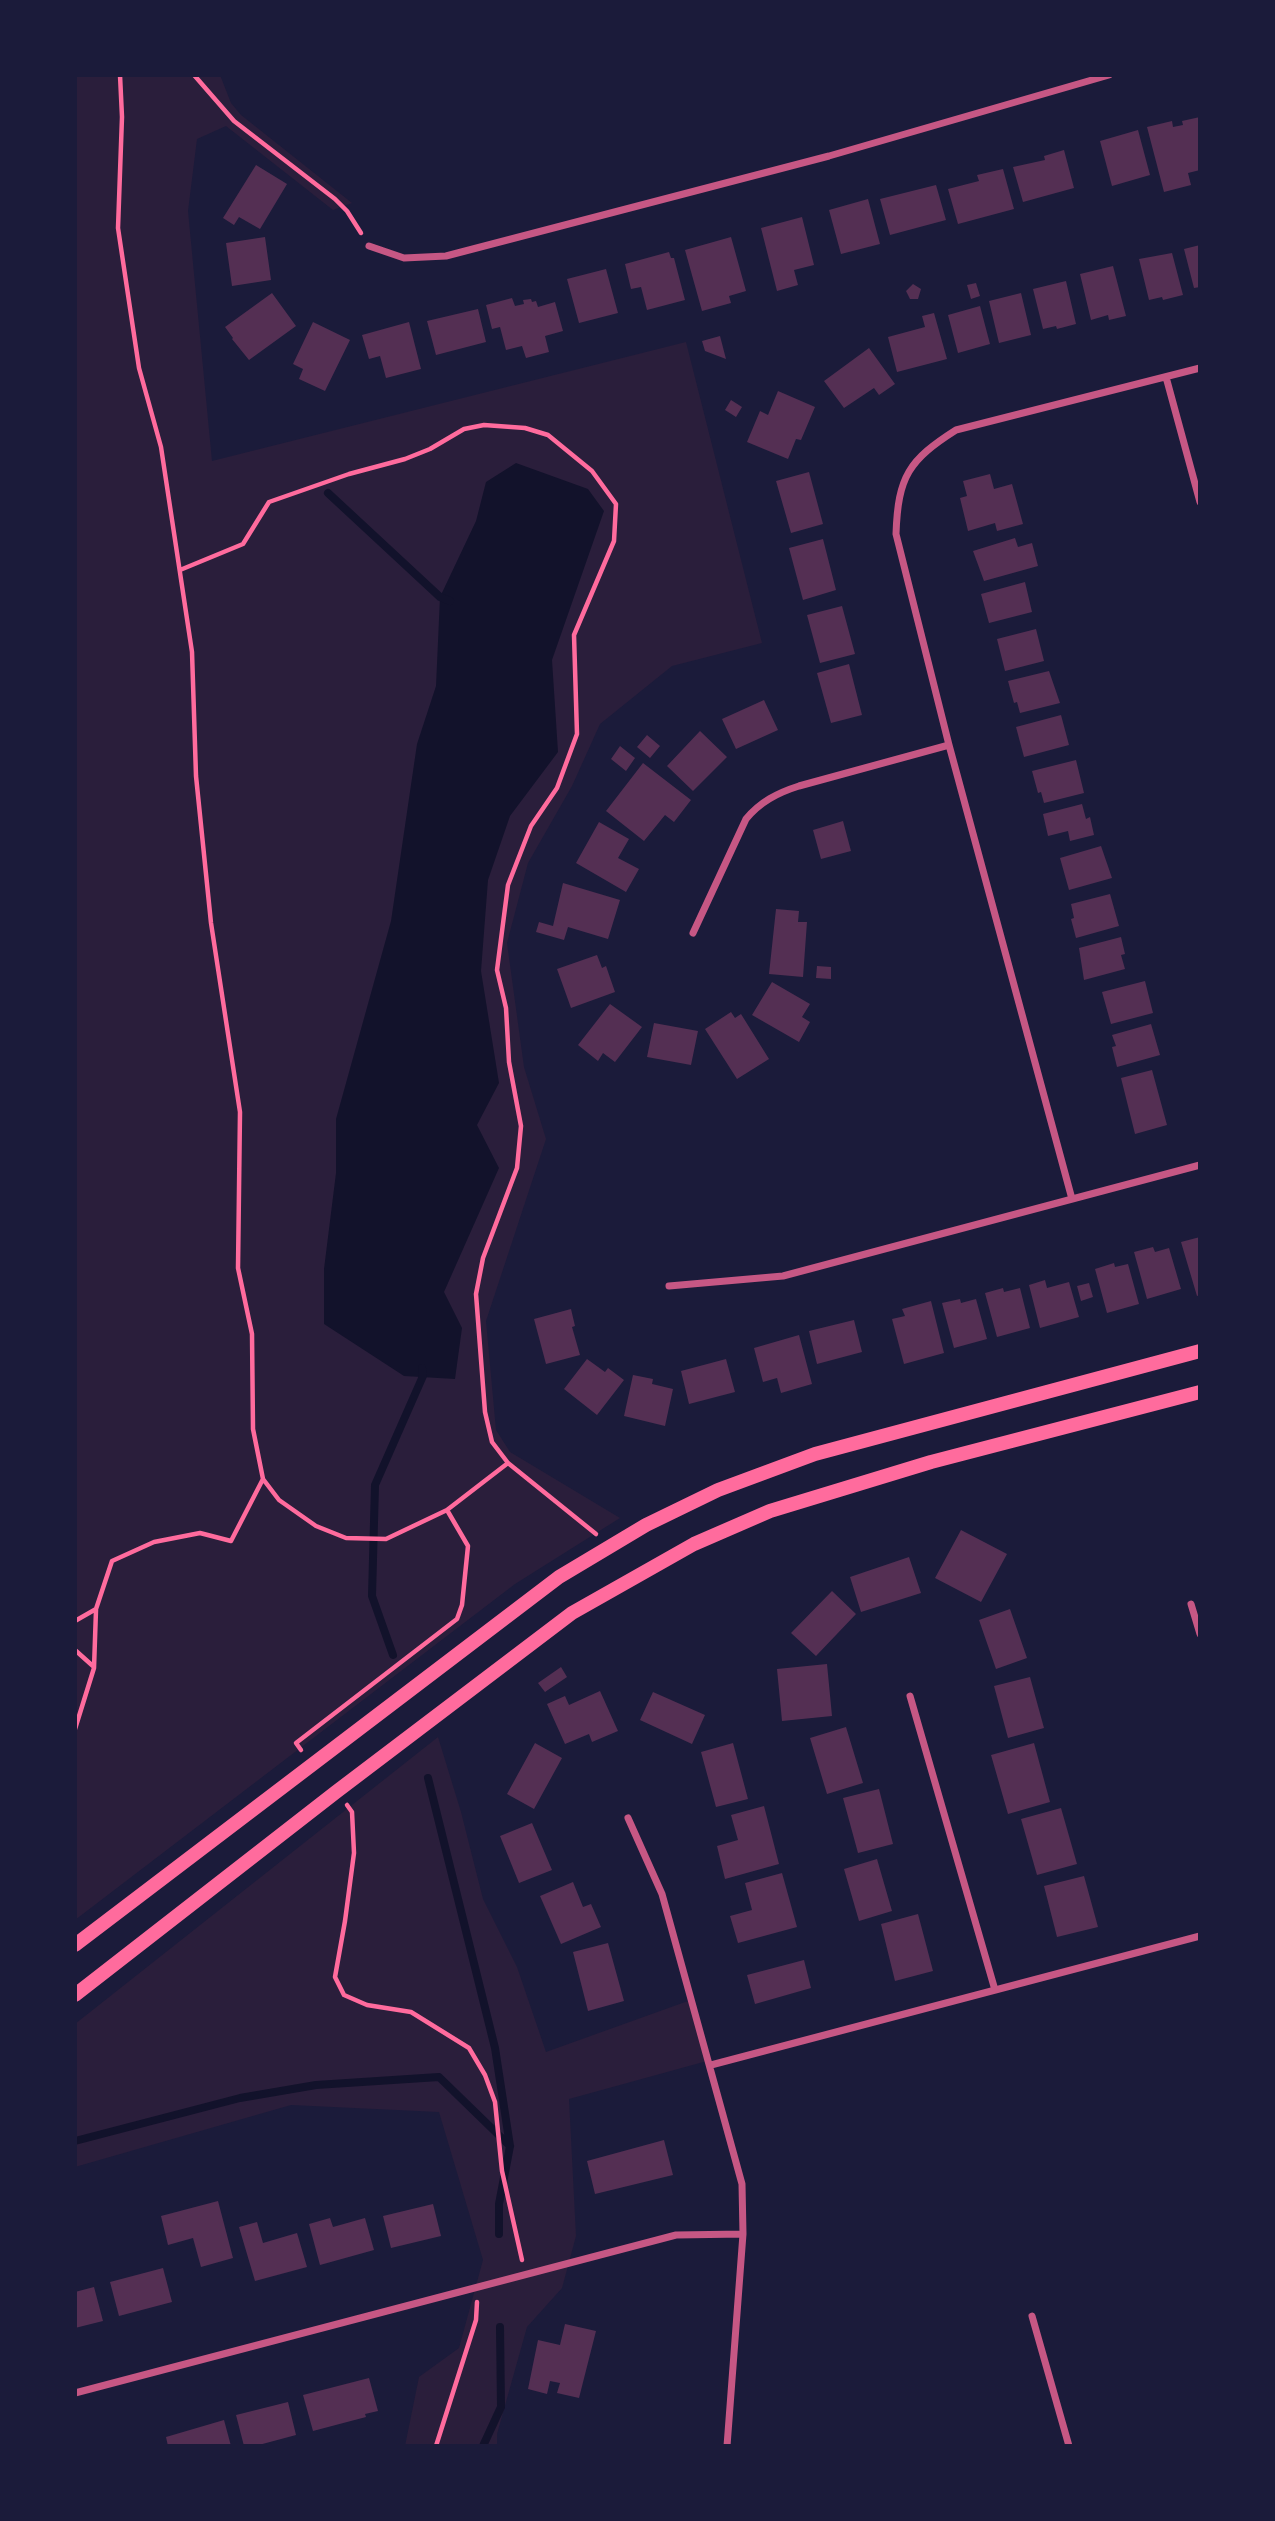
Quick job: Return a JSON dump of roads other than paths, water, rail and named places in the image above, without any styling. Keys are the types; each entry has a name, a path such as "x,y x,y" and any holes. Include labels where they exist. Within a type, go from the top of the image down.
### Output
{"main road":[{"path":"75,1945 559,1577 610,1545 718,1490 815,1454 1200,1351"},
{"path":"75,1995 572,1612 694,1544 770,1511 931,1462 1200,1392"}],"street":[{"path":"369,246 404,258 446,256 878,143 1086,78 1109,75"},
{"path":"1072,1199 949,745 896,534 897,502 912,464 930,447 956,430 1200,368"},
{"path":"1166,377 1200,502"},
{"path":"693,933 746,819 755,808 779,792 949,745"},
{"path":"669,1286 783,1276 1200,1165"},
{"path":"1191,1604 1200,1634"},
{"path":"910,1696 995,1990"},
{"path":"628,1818 662,1894 743,2184 743,2234 727,2446"},
{"path":"711,2065 1200,1936"},
{"path":"75,2393 676,2235 743,2234"},
{"path":"1032,2316 1069,2446"}],"waterway":[{"path":"328,493 440,597 450,601"},
{"path":"393,1655 372,1596 375,1485 423,1376 422,1368"},
{"path":"428,1778 495,2048 510,2146 499,2204 499,2234"},
{"path":"75,2141 240,2098 316,2085 439,2077 510,2146"},
{"path":"483,2446 501,2407 500,2327"}]}
